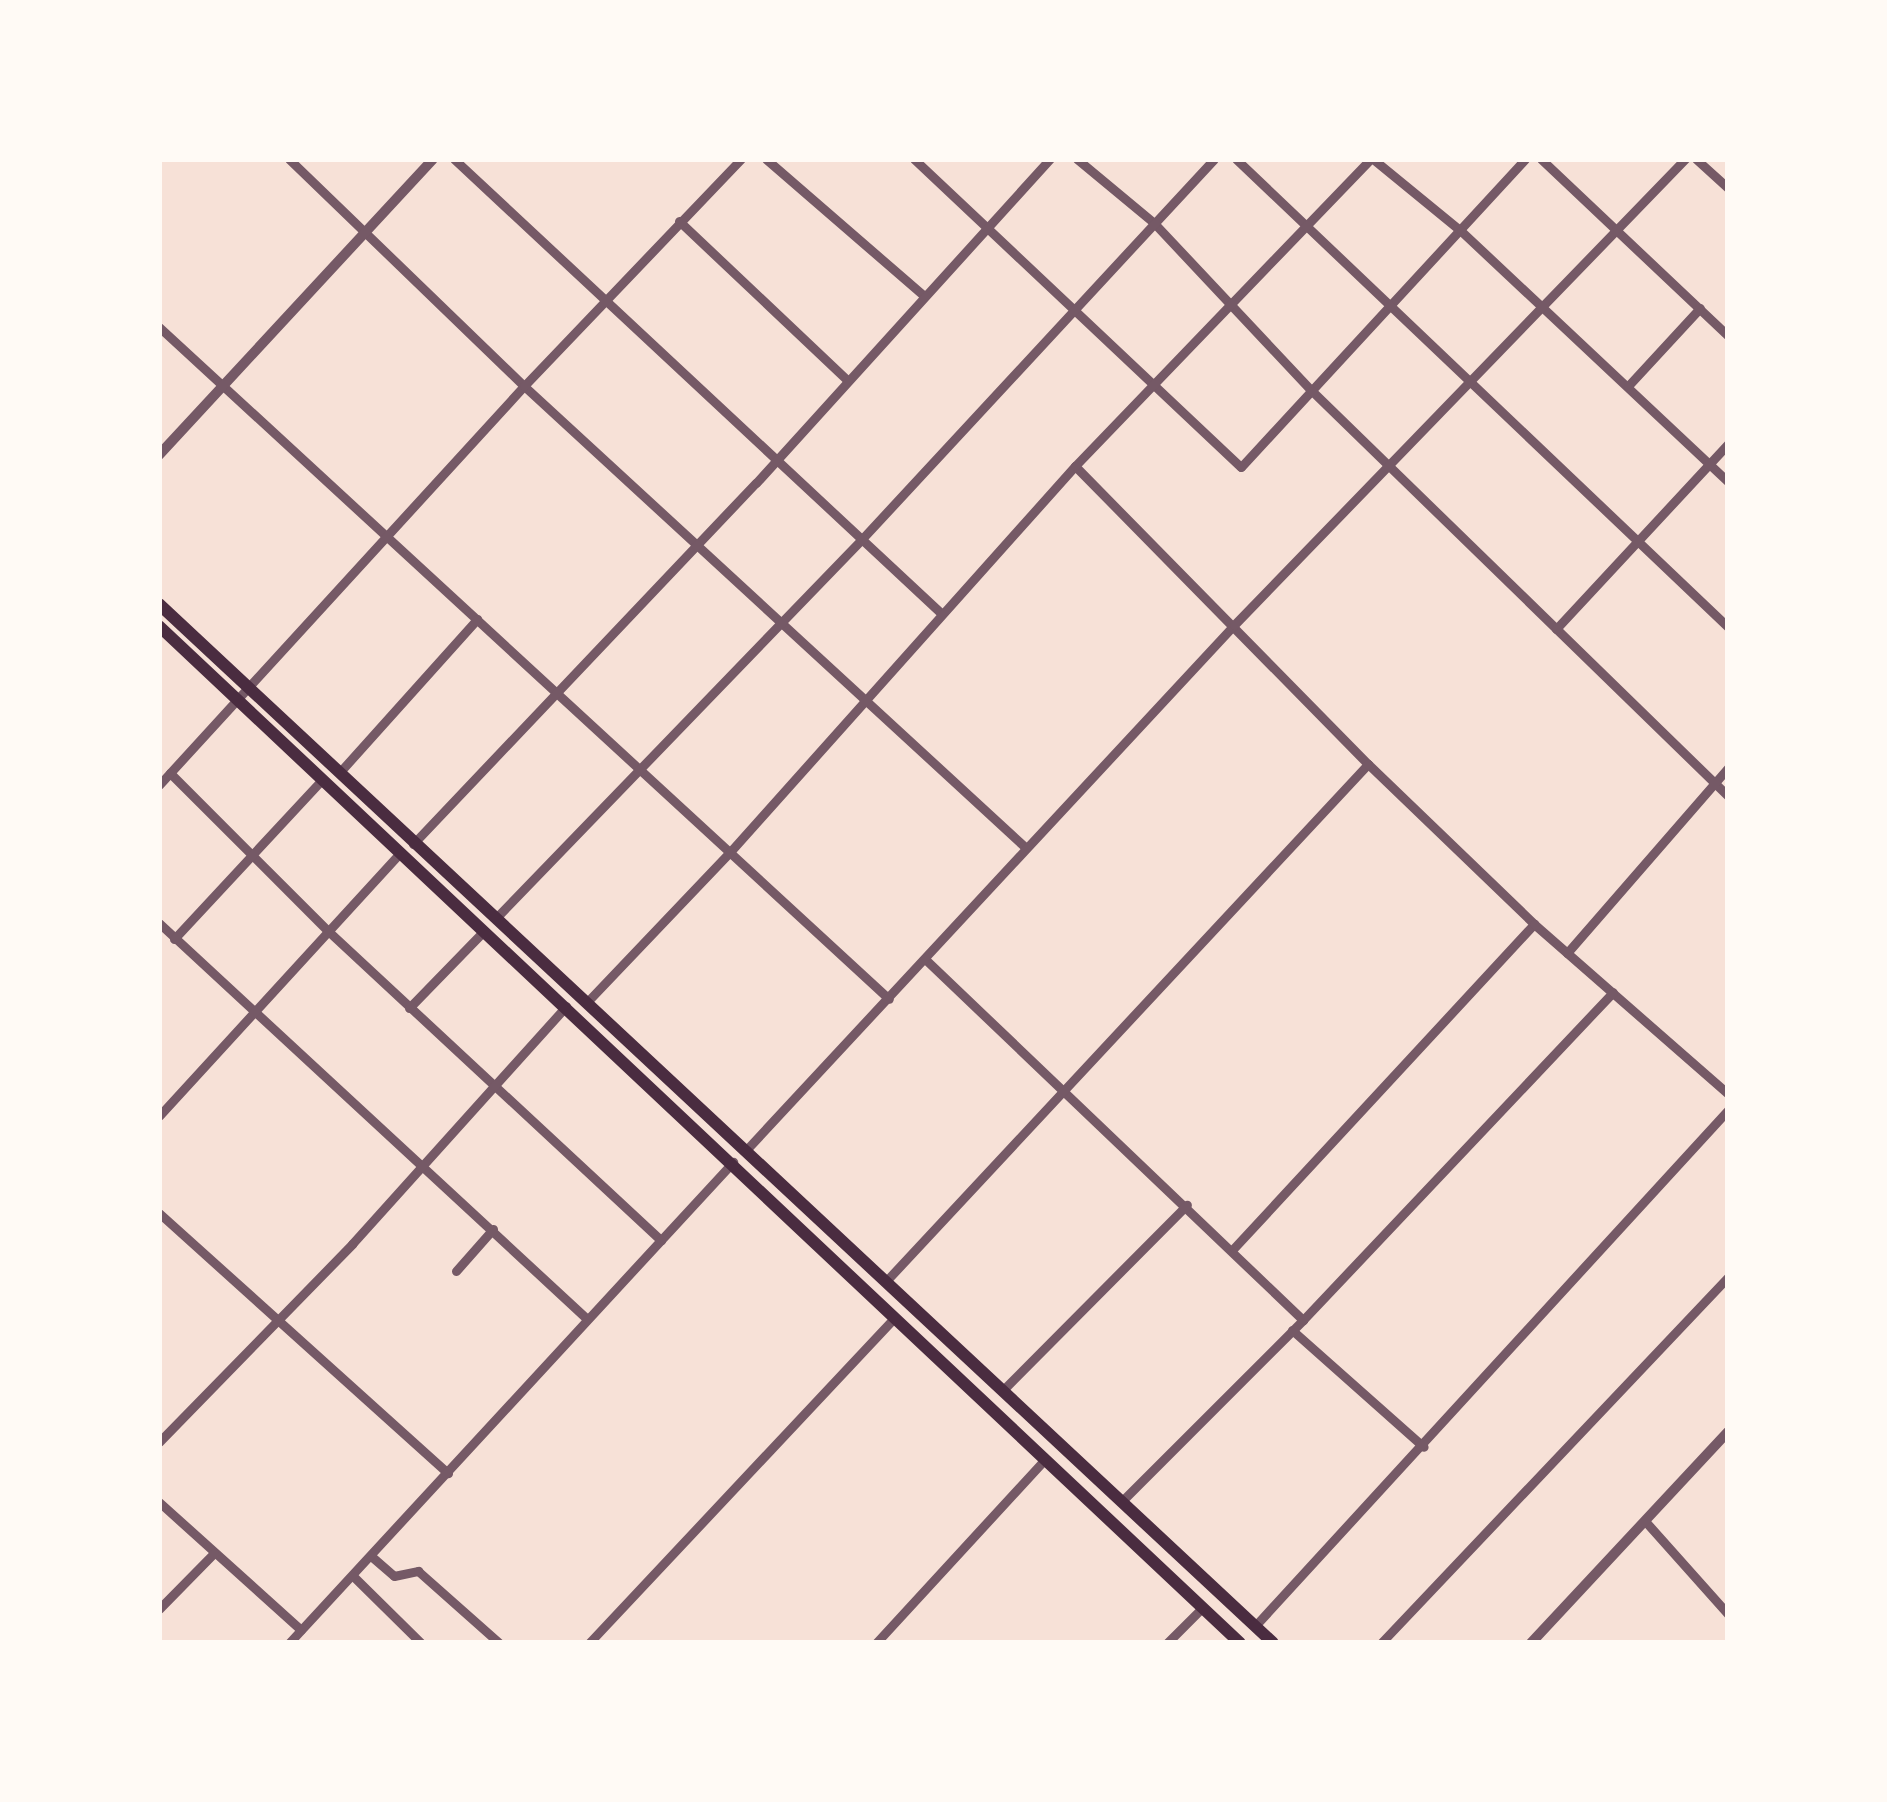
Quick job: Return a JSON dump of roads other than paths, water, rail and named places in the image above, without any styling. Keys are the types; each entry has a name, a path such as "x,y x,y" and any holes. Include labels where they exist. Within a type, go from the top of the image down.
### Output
{"main road":[{"path":"159,604 413,844 748,1148 1273,1643"},
{"path":"159,626 1240,1643"}],"street":[{"path":"289,159 524,386 1025,847"},
{"path":"159,455 433,159"},
{"path":"454,159 942,614"},
{"path":"159,785 524,386 741,159"},
{"path":"766,159 923,295"},
{"path":"914,159 1240,467 1525,159"},
{"path":"413,844 559,695 1050,159"},
{"path":"1077,159 1154,224 1232,301 1312,391 1728,796"},
{"path":"496,918 861,540 1214,159"},
{"path":"1236,159 1728,627"},
{"path":"588,1001 730,852 1075,466 1372,159 1461,231 1728,482"},
{"path":"1540,159 1728,336"},
{"path":"748,1148 1234,625 1685,159"},
{"path":"1696,159 1728,188"},
{"path":"679,221 847,380"},
{"path":"1628,386 1700,308"},
{"path":"159,327 889,999"},
{"path":"1556,629 1728,444"},
{"path":"1075,466 1368,764 1534,924 1728,1094"},
{"path":"339,773 477,620"},
{"path":"888,1279 1368,764"},
{"path":"1567,953 1728,768"},
{"path":"170,773 249,856 661,1240"},
{"path":"174,938 322,780"},
{"path":"159,1116 400,853"},
{"path":"159,923 585,1317"},
{"path":"1234,1248 1534,924"},
{"path":"410,1008 483,932"},
{"path":"925,959 1234,1248 1304,1320"},
{"path":"1122,1501 1304,1320 1613,992"},
{"path":"159,1442 279,1321 566,1006"},
{"path":"1255,1626 1424,1447 1728,1110"},
{"path":"289,1643 585,1317 733,1162"},
{"path":"1003,1390 1187,1204"},
{"path":"159,1213 448,1473"},
{"path":"456,1271 493,1229"},
{"path":"1382,1643 1728,1277"},
{"path":"589,1643 894,1318"},
{"path":"1292,1330 1424,1447"},
{"path":"1531,1643 1728,1432"},
{"path":"876,1643 1044,1460"},
{"path":"159,1502 301,1630"},
{"path":"1645,1522 1728,1614"},
{"path":"159,1609 214,1553"},
{"path":"370,1556 394,1576 418,1571 500,1643"},
{"path":"353,1576 421,1643"},
{"path":"1168,1643 1202,1608"}]}
